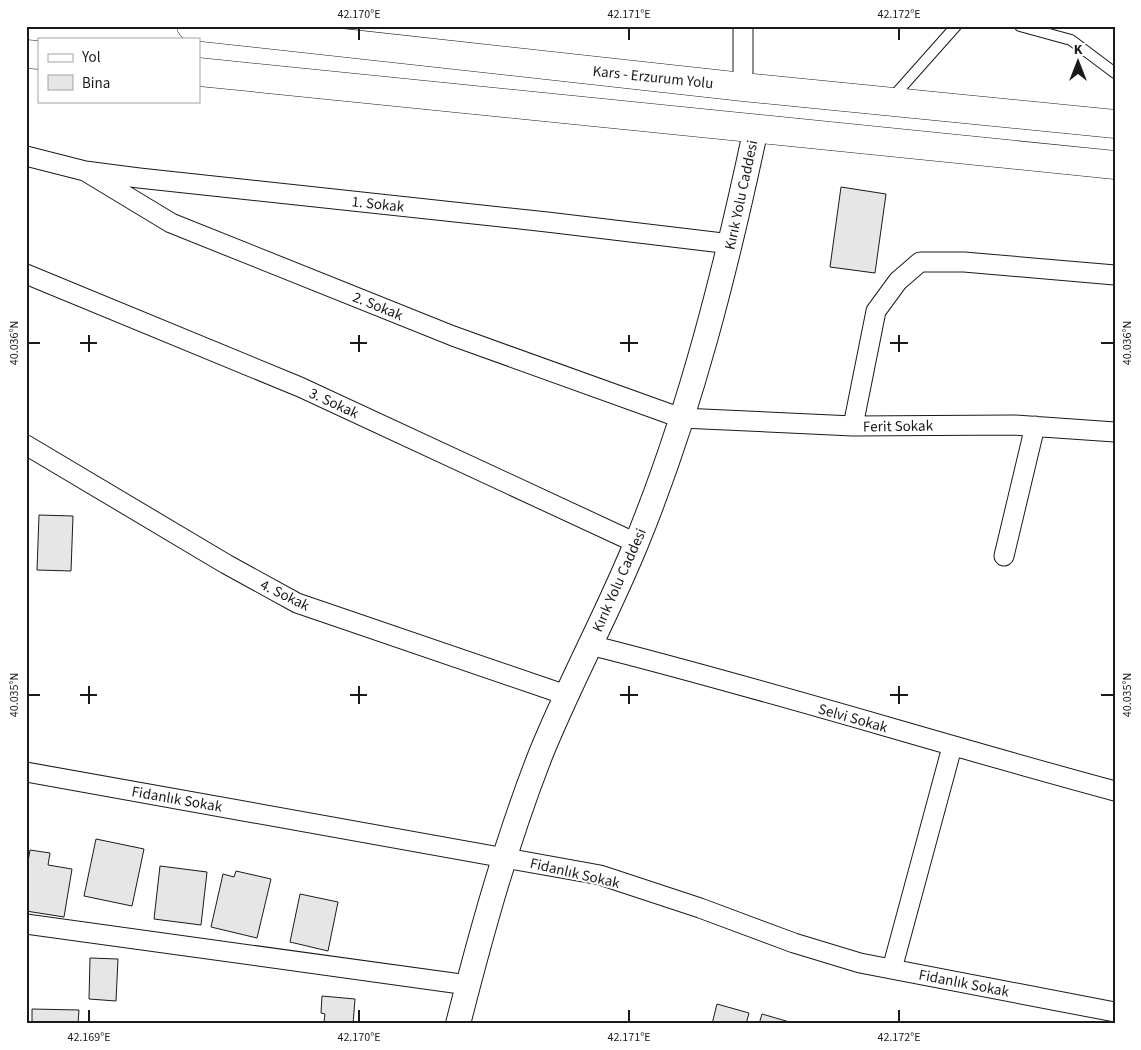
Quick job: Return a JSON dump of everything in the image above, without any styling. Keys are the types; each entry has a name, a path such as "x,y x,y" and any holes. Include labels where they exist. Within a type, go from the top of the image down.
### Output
{"highway":[{"name":"Kars - Erzurum Yolu","path":"191,26 743,87 1115,124"},
{"path":"200,72 1115,165"}],"street":[{"path":"742,26 743,87"},
{"name":"Kırık Yolu Caddesi","path":"458,1024 504,858 539,758 636,543 681,418 731,244 756,128"},
{"name":"1. Sokak","path":"26,156 85,171 731,244"},
{"name":"2. Sokak","path":"85,171 171,223 453,336 681,418"},
{"path":"853,426 876,311 898,281 920,262 964,262 1115,274"},
{"name":"3. Sokak","path":"26,274 300,387 636,543"},
{"name":"Ferit Sokak","path":"681,418 853,426 1035,426 1115,432"},
{"path":"1004,556 1035,426"},
{"name":"4. Sokak","path":"26,445 297,604 566,695"},
{"name":"Selvi Sokak","path":"590,645 698,672 952,747 1115,791"},
{"path":"892,969 952,747"},
{"name":"Fidanlık Sokak","path":"26,772 600,875 794,943 860,963 1115,1012"},
{"path":"26,924 468,985"}],"lane":[{"path":"889,101 956,26"},
{"path":"1020,26 1071,40 1115,73"}],"building":[{"path":"841,187 886,194 875,273 830,267"},
{"path":"39,515 73,516 71,571 37,570"},
{"path":"96,839 144,849 132,906 84,896"},
{"path":"30,850 50,853 48,865 72,869 64,917 26,911 26,873"},
{"path":"160,866 207,872 201,925 154,919"},
{"path":"236,871 271,879 257,938 211,927 223,874 234,877"},
{"path":"300,894 338,902 328,951 290,942"},
{"path":"90,958 118,959 116,1001 89,999"},
{"path":"322,996 355,999 353,1024 324,1022 325,1014 321,1013"},
{"path":"717,1004 749,1013 746,1024 712,1024"},
{"path":"32,1009 79,1010 78,1024 32,1024"},
{"path":"762,1014 793,1023 793,1024 759,1024"}]}
